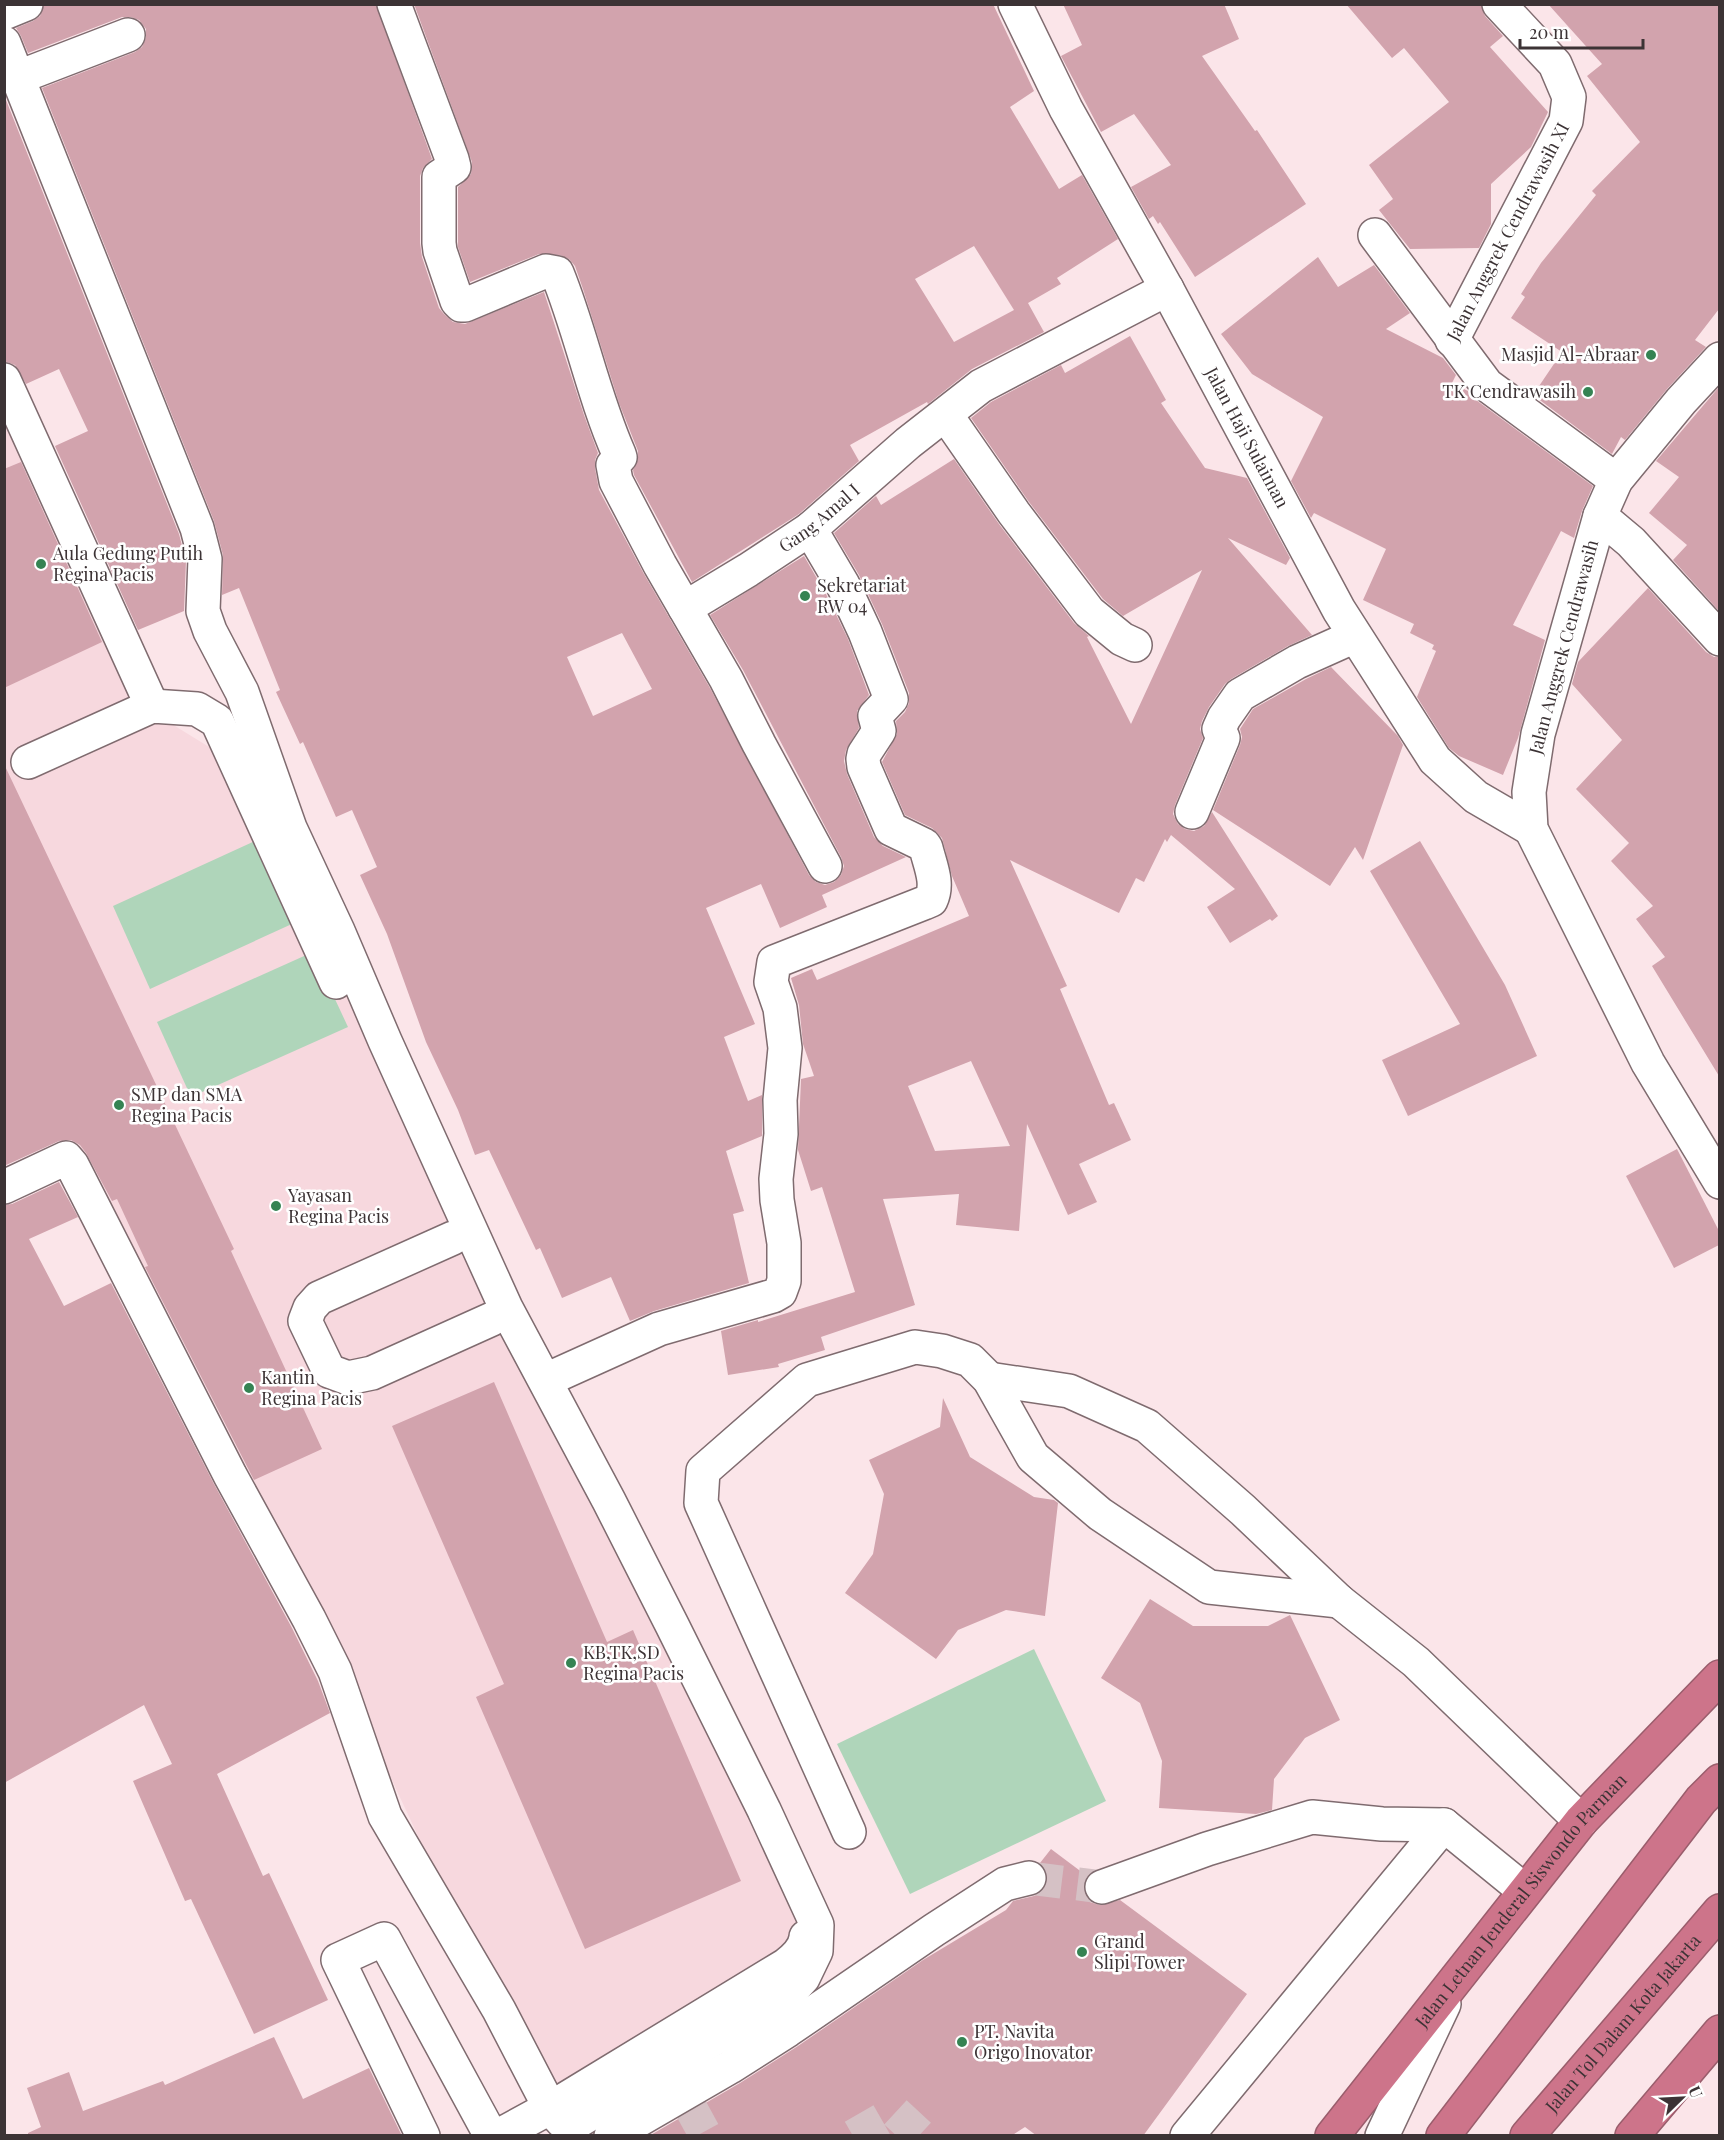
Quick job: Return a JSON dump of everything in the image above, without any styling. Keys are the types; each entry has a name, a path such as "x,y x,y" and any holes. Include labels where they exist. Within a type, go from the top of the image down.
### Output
{"highway":[{"name":"Jalan Letnan Jenderal Siswondo Parman","path":"1332,2136 1581,1821 1719,1677"},
{"path":"1443,2136 1687,1819 1719,1781"},
{"name":"Jalan Tol Dalam Kota Jakarta","path":"1527,2136 1719,1911"},
{"path":"1632,2136 1719,2032"}],"street":[{"path":"4,14 26,4"},
{"path":"394,4 454,167 439,177 439,243 457,301 460,305 465,305 546,271 557,273 620,457 613,465 616,481 726,679 825,866"},
{"name":"Jalan Haji Sulaiman","path":"1015,4 1066,109 1167,289 1355,636 1435,760 1476,798 1531,829"},
{"name":"Jalan Anggrek Cendrawasih XI","path":"1499,4 1555,64 1569,97 1566,121 1452,340 1487,385 1616,480"},
{"path":"19,77 128,35"},
{"path":"4,43 197,528 205,558 203,611 210,631 242,692 290,828 506,1308 546,1380 677,1635 764,1810 817,1925 816,1951 803,1978 788,1994 572,2125 562,2122 385,1816 335,1671 230,1475 72,1165 66,1158 4,1187"},
{"path":"1375,235 1452,340"},
{"name":"Gang Amal I","path":"685,608 810,529 908,443 981,386 1167,289"},
{"name":"Jalan Anggrek Cendrawasih","path":"1719,359 1616,480 1599,516 1538,734 1529,792 1531,829 1648,1063 1719,1182"},
{"path":"4,380 152,706"},
{"path":"946,415 1014,513 1089,612 1122,639 1135,645"},
{"path":"1599,516 1630,542 1719,639"},
{"path":"546,1380 659,1329 780,1292 784,1281 784,1243 776,1179 781,1134 780,1100 784,1048 780,1008 771,982 774,962 924,903 931,900 934,894 935,884 926,848 891,829 864,766 864,754 879,731 875,716 891,699 865,632 843,585 810,529"},
{"path":"1192,812 1223,738 1219,729 1240,695 1297,662 1355,636"},
{"path":"28,762 152,706 197,709 217,721 492,1319 800,1907 806,1927 805,1943 786,1965 562,2122 498,2136"},
{"path":"453,1238 319,1298 310,1308 305,1321 329,1371 348,1378 372,1373 492,1319"},
{"path":"849,1832 701,1503 703,1471 807,1380 915,1347 942,1351 970,1360 989,1379 1033,1457 1100,1514 1209,1587 1339,1601"},
{"path":"989,1379 1069,1391 1147,1426 1244,1510 1339,1601 1416,1662 1581,1821"},
{"path":"1102,1887 1207,1849 1312,1817 1382,1824 1444,1825 1525,1891"},
{"path":"1187,2136 1444,1825"},
{"path":"611,2136 686,2098 1005,1884 1029,1878"},
{"path":"423,2136 338,1960 384,1939 491,2136"},
{"path":"1382,2136 1457,1977"}],"shaded area":[{"name":"Yayasan Regina Pacis","path":"4,359 162,718 227,758 246,757 812,1941 552,2124 317,1619 141,1291 5,1002"}],"green space":[{"path":"268,835 305,918 150,989 113,906"},
{"path":"313,952 348,1027 191,1097 157,1022"},
{"path":"1034,1649 1106,1801 910,1894 837,1744"}],"building":[{"path":"44,4 376,4 432,159 423,168 420,176 420,243 422,257 439,308 453,322 465,324 544,292 598,453 595,468 599,490 644,574 710,688 809,875 816,882 825,885 834,882 841,875 844,866 841,857 743,670 710,615 804,556 826,594 848,639 869,695 857,711 859,728 846,750 844,761 847,774 874,837 883,846 906,857 822,895 827,907 780,928 761,884 706,908 755,1024 724,1037 748,1101 762,1095 762,1136 726,1151 744,1211 733,1214 749,1283 654,1311 630,1321 611,1277 562,1298 540,1248 536,1250 489,1150 475,1155 458,1110 426,1042 387,934 360,875 377,867 352,810 336,817 303,742 300,744 276,692 280,690 239,588 222,595 223,555 214,521 42,88 135,52 142,47 146,38 146,29 139,20 122,17 28,53 16,28 40,16","holes":["622,633 652,689 593,716 567,657"]},
{"path":"414,4 993,4 1034,91 1010,107 1059,189 1082,175 1118,239 1057,278 1061,284 1028,303 1044,332 972,369 928,404 927,402 850,445 859,461 799,514 692,582 634,475 633,470 638,460 638,451 619,403 575,266 569,259 560,255 539,254 470,282 458,247 458,187 471,174 472,162","holes":["974,246 1014,310 954,342 915,279"]},
{"path":"1063,4 1224,4 1239,39 1202,56 1255,131 1257,130 1306,204 1195,277 1160,222 1158,224 1153,216 1149,219 1131,187 1171,165 1134,114 1101,132 1061,56 1082,45"},
{"path":"1346,4 1481,4 1485,16 1503,36 1490,47 1548,112 1531,147 1491,184 1491,224 1479,248 1410,249 1379,210 1393,199 1369,165 1449,102 1404,48 1392,58"},
{"path":"1548,4 1719,4 1719,309 1695,340 1706,347 1667,389 1625,440 1621,437 1612,454 1533,395 1562,352 1511,318 1525,297 1521,294 1541,263 1596,195 1592,191 1640,142 1587,76 1602,64"},
{"path":"4,95 179,534 186,561 184,611 138,630 55,446 88,431 59,369 26,384 15,365 4,361"},
{"path":"1318,257 1338,287 1374,265 1410,313 1386,329 1443,358 1456,375 1452,383 1468,391 1476,400 1593,486 1574,538 1561,531 1513,625 1545,640 1518,738 1503,775 1459,756 1449,748 1417,697 1436,651 1432,649 1434,645 1410,633 1414,624 1363,600 1386,549 1314,513 1311,518 1291,481 1323,417 1252,374 1221,334"},
{"path":"1130,336 1166,400 1161,403 1205,468 1247,478 1290,558 1286,565 1228,538 1312,635 1288,646 1225,684 1202,721 1200,729 1203,738 1173,814 1178,824 1194,831 1204,826 1212,812 1278,916 1230,943 1207,907 1235,889 1171,835 1167,842 1165,839 1144,882 1136,878 1119,913 1010,860 1067,986 1060,989 1109,1105 1114,1103 1131,1140 1079,1164 1097,1202 1068,1215 1027,1124 1019,1231 956,1225 959,1194 883,1199 915,1305 821,1337 825,1350 778,1364 779,1367 728,1375 721,1331 855,1292 822,1187 811,1191 798,1150 801,1079 814,1076 803,1044 799,1005 791,978 812,969 817,980 969,916 952,876 942,838 932,828 905,815 882,762 897,734 896,721 905,712 909,703 909,693 882,624 859,575 834,533 876,496 881,505 954,459 999,524 1074,623 1089,636 1087,637 1131,724 1202,570 1123,616 1103,599 1029,502 971,418 991,402 1061,365 1065,373","holes":["971,1061 1010,1146 935,1151 908,1086"]},
{"path":"1719,387 1719,611 1673,560 1687,545 1649,513 1679,477 1656,461"},
{"name":"Aula Gedung Putih Regina Pacis","path":"21,462 102,642 4,688 4,469"},
{"path":"1648,588 1706,652 1719,657 1719,1076 1652,966 1665,957 1636,919 1653,906 1611,861 1629,843 1576,789 1622,740 1572,684 1578,662"},
{"path":"1331,667 1398,736 1403,745 1363,860 1355,847 1330,886 1213,810 1240,745 1242,737 1240,729 1253,709"},
{"path":"4,764 234,1249 231,1251 322,1449 254,1480 145,1267 148,1266 117,1199 112,1201 80,1145 71,1140 59,1141 4,1166"},
{"path":"1420,841 1505,985 1537,1056 1408,1116 1382,1060 1460,1024 1370,871"},
{"path":"1677,1149 1719,1231 1719,1245 1674,1268 1626,1176"},
{"path":"59,1182 78,1217 29,1239 64,1306 111,1283 214,1484 292,1628 318,1681 330,1713 217,1774 263,1876 269,1873 328,2000 254,2034 191,1899 185,1901 133,1781 172,1764 144,1705 4,1783 4,1205 12,1204"},
{"name":"KB,TK,SD Regina Pacis","path":"494,1382 607,1642 633,1630 741,1881 585,1949 476,1697 504,1684 392,1426"},
{"path":"943,1398 970,1457 1034,1497 1054,1500 1058,1503 1045,1616 1006,1610 958,1630 936,1659 845,1593 873,1554 884,1494 869,1460 940,1427"},
{"path":"1150,1599 1193,1626 1268,1626 1290,1615 1340,1720 1305,1738 1274,1779 1272,1810 1256,1814 1159,1808 1162,1761 1140,1703 1101,1678"},
{"name":"Grand Slipi Tower","path":"1051,1849 1087,1876 1084,1893 1090,1902 1099,1905 1120,1900 1247,1994 1143,2136 1037,2136 1025,2127 1011,2136 649,2136 798,2046 923,1960 1006,1910 1013,1901 1042,1892 1047,1884 1047,1874 1040,1863"},
{"path":"274,2037 303,2099 369,2068 402,2136 28,2136 28,2133 41,2127 27,2088 69,2072 83,2111 163,2081 165,2085"}],"tunnel":[{"path":"1029,1878 1102,1887"},
{"path":"688,2103 706,2136"},
{"path":"853,2136 895,2112 921,2136"}],"place":[{"name":"Masjid Al-Abraar","path":"1651,355"},
{"name":"TK Cendrawasih","path":"1588,392"},
{"name":"Aula Gedung Putih Regina Pacis","path":"41,564"},
{"name":"Sekretariat RW 04","path":"805,596"},
{"name":"SMP dan SMA Regina Pacis","path":"119,1105"},
{"name":"Yayasan Regina Pacis","path":"276,1206"},
{"name":"Kantin Regina Pacis","path":"249,1388"},
{"name":"KB,TK,SD Regina Pacis","path":"571,1663"},
{"name":"Grand Slipi Tower","path":"1082,1952"},
{"name":"PT. Navita Origo Inovator","path":"962,2042"}]}
